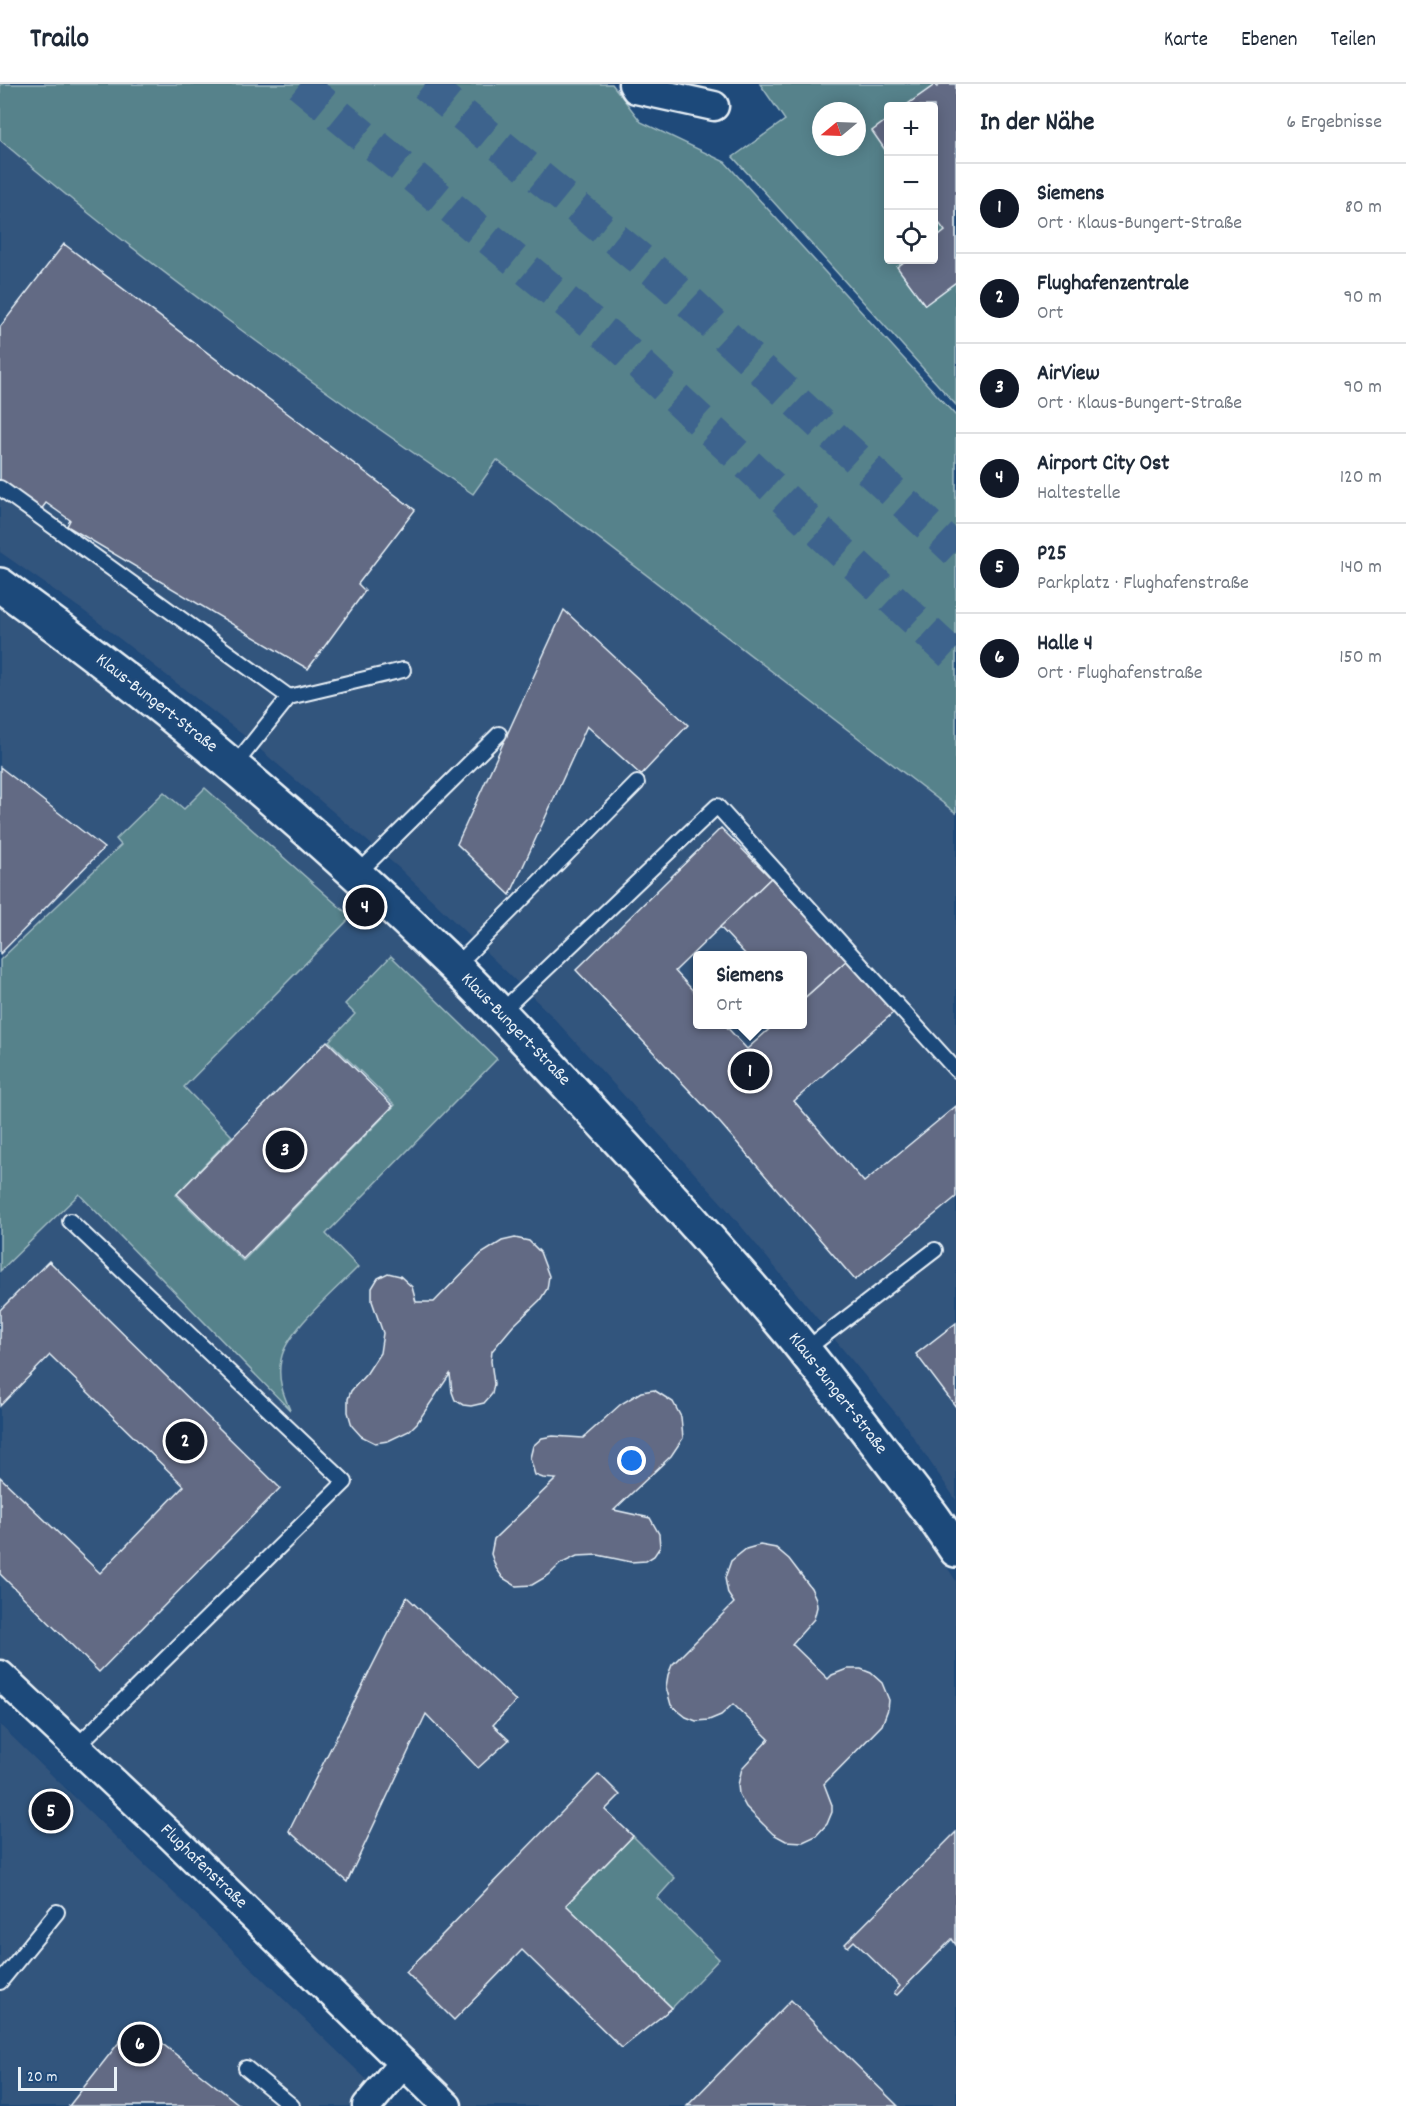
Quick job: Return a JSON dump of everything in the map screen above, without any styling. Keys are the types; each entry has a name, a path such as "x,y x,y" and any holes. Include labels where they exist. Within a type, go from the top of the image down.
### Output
{"street":[{"path":"633,84 636,89 714,106"},
{"name":"Klaus-Bungert-Straße","path":"0,585 52,622 234,766 357,874 500,1012 680,1206 804,1351 934,1518 956,1550"},
{"name":"Flughafenstraße","path":"0,1675 180,1845 447,2106"},
{"path":"367,2106 403,2063"}],"lane":[{"path":"0,488 289,696"},
{"path":"234,766 289,696 403,670"},
{"path":"357,874 499,734"},
{"path":"455,968 637,783"},
{"path":"500,1012 717,806 956,1070"},
{"path":"70,1221 345,1482 76,1747"},
{"path":"804,1351 935,1250"},
{"path":"0,1982 57,1912"},
{"path":"246,2068 292,2106"}],"shaded area":[{"path":"0,140 52,184 325,392 472,494 497,460 956,813 956,1500 903,1422 726,1208 550,1014 399,868 242,734 84,611 0,552"},
{"path":"0,598 206,755 525,1053 870,1447 956,1581 956,2106 466,2106 0,1659"},
{"path":"0,1725 394,2106 0,2106"}],"green space":[{"path":"0,84 612,84 641,122 725,162 956,416 956,813 497,460 473,494 291,367 173,279 114,234 0,140"},
{"path":"760,84 956,84 956,405 733,157 785,120"},
{"path":"205,788 351,917 184,1087 232,1136 176,1195 243,1261 395,1105 329,1041 355,1014 345,1004 391,956 497,1059 326,1234 358,1267 302,1324 285,1349 281,1360 280,1380 290,1410 79,1194 0,1271 0,960 121,845 116,839 164,792 184,809"},
{"path":"633,1836 675,1878 657,1898 719,1959 672,2008 566,1905"}],"building":[{"path":"936,84 937,87 941,84 956,84 956,282 925,305 897,267 901,264 938,264 938,237 945,231 938,221 938,102 911,102"},
{"path":"884,122 884,148 872,131"},
{"path":"64,244 415,510 358,584 365,591 308,669 67,526 70,520 46,503 40,511 0,482 0,327"},
{"path":"564,610 688,725 641,775 587,726 510,895 457,844"},
{"path":"0,767 104,848 0,954"},
{"path":"721,828 771,878 696,951 693,951 675,971 693,991 693,1029 729,1029 747,1049 769,1029 807,1029 807,996 847,960 894,1012 794,1101 864,1182 956,1106 956,1197 855,1280 721,1124 576,970"},
{"path":"771,878 847,960 807,996 807,951 742,951 720,927"},
{"path":"327,1041 393,1106 243,1259 177,1194"},
{"path":"515,1238 529,1241 540,1252 549,1276 547,1289 540,1300 513,1326 492,1351 494,1384 492,1394 484,1403 463,1405 455,1400 450,1374 417,1423 409,1431 388,1441 375,1443 361,1436 352,1426 348,1412 348,1399 351,1391 380,1353 383,1333 372,1301 372,1288 378,1278 388,1273 400,1276 412,1287 416,1302 434,1302 481,1254 502,1241"},
{"path":"49,1261 280,1488 99,1672 0,1574 0,1477 100,1573 184,1486 50,1355 0,1406 0,1310"},
{"path":"956,1323 956,1407 916,1354"},
{"path":"654,1390 673,1402 681,1417 683,1438 671,1456 614,1510 650,1518 659,1534 660,1547 654,1556 646,1561 631,1562 598,1555 577,1556 560,1564 549,1575 532,1585 516,1586 503,1578 491,1554 494,1539 556,1479 535,1475 530,1458 533,1446 542,1438 553,1436 583,1438 621,1404 641,1392"},
{"path":"760,1545 776,1548 789,1559 811,1588 816,1599 814,1619 792,1644 828,1679 847,1669 861,1669 871,1673 882,1683 889,1700 882,1725 824,1784 832,1805 832,1812 827,1824 816,1836 803,1842 786,1841 773,1834 746,1807 739,1794 738,1785 742,1768 769,1739 733,1704 721,1715 709,1720 696,1721 686,1717 671,1705 666,1687 672,1665 734,1603 728,1594 725,1578 731,1561 746,1549"},
{"path":"407,1597 516,1701 493,1725 509,1740 478,1768 426,1714 347,1882 289,1831"},
{"path":"599,1774 620,1795 605,1810 633,1836 566,1905 672,2008 622,2048 522,1950 454,2020 406,1972"},
{"path":"956,1832 956,1945 952,1939 897,1995 894,1993 900,1986 854,1941 848,1947 845,1944"},
{"path":"791,2000 837,2046 898,2106 687,2106"},
{"path":"135,2022 189,2065 241,2106 69,2106"}],"tunnel":[{"path":"300,84 618,344 956,658"},
{"path":"425,84 668,282 956,551"}],"place":[{"name":"Airport City Ost","path":"365,907"},
{"name":"Siemens","path":"750,1071"},
{"name":"AirView","path":"285,1150"},
{"name":"Flughafenzentrale","path":"185,1441"},
{"name":"P25","path":"51,1811"},
{"name":"Halle 4","path":"140,2044"}]}
